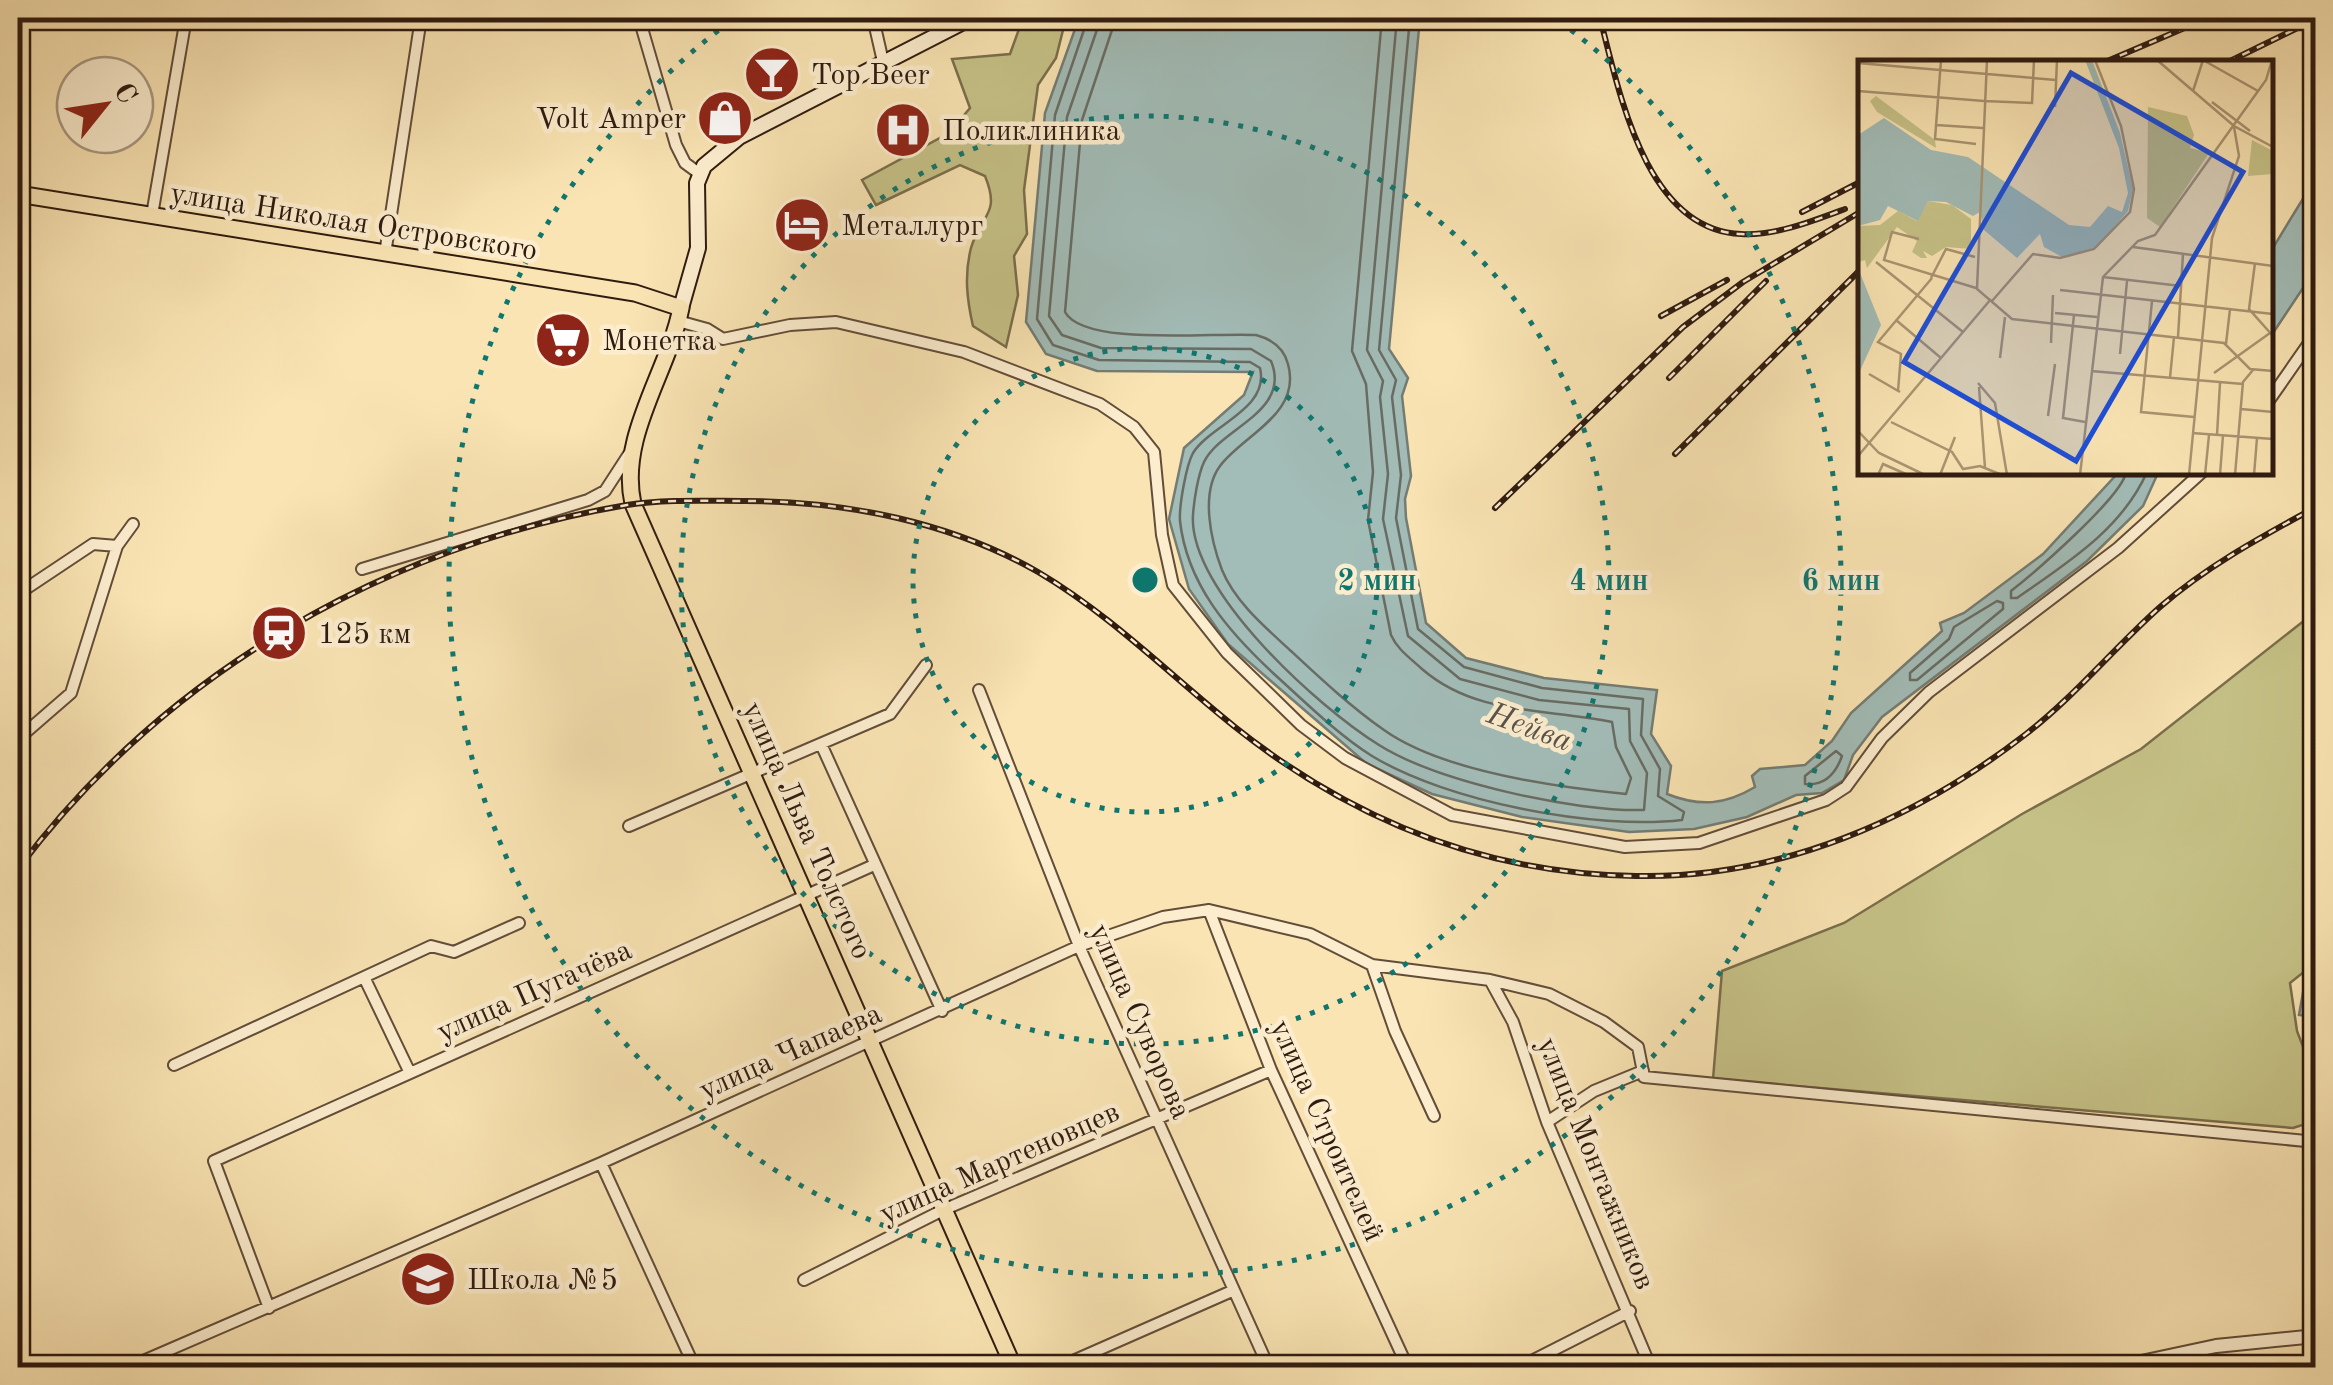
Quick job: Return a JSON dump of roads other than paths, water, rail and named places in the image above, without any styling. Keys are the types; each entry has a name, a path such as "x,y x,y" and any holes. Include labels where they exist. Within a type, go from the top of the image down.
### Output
{"main road":[{"path":"680,314 698,248 700,174 738,137 884,66 971,18"},
{"name":"улица Николая Островского","path":"18,194 635,294 680,314"},
{"name":"улица Льва Толстого","path":"680,314 632,448 628,480 633,504 1014,1368"}],"street":[{"path":"152,216 186,18"},
{"path":"385,254 421,18"},
{"path":"639,18 676,145 685,163 700,174"},
{"path":"873,18 884,66"},
{"path":"680,314 724,340 790,325 836,322 964,352 1100,404 1134,427 1154,452 1162,535 1172,586 1227,653 1300,725 1345,758 1452,815 1625,846 1699,843 1826,800 1846,787 1882,738 1929,692 2118,548 2199,475"},
{"path":"2273,395 2316,334"},
{"path":"362,568 588,500 605,492 632,448"},
{"path":"18,739 71,693 117,546 133,524"},
{"path":"18,594 92,544 117,546"},
{"path":"628,826 890,714 926,665"},
{"name":"улица Суворова","path":"979,690 1079,946 1269,1368"},
{"path":"821,744 942,1011"},
{"name":"улица Пугачёва","path":"269,1308 214,1162 874,865"},
{"name":"улица Чапаева","path":"126,1368 601,1163 1079,946 1163,918 1210,910 1310,934 1372,966 1490,980 1549,994 1604,1022 1638,1047 1643,1071"},
{"name":"улица Строителей","path":"1210,910 1271,1070 1408,1368"},
{"path":"174,1066 430,946 454,952 519,923"},
{"path":"1372,966 1395,1032 1434,1116"},
{"path":"364,978 410,1073"},
{"name":"улица Монтажников","path":"1490,980 1513,1022 1548,1122 1652,1368"},
{"name":"улица Мартеновцев","path":"804,1280 943,1210 1271,1070"},
{"path":"1548,1122 1594,1091 1643,1071 1644,1077 2316,1142"},
{"path":"601,1163 695,1368"},
{"path":"1057,1368 1232,1291"},
{"path":"1518,1368 1630,1311"},
{"path":"2112,1368 2216,1346 2316,1336"}],"water":[{"name":"Нейва","path":"1079,18 1420,18 1389,349 1408,378 1402,396 1411,476 1405,499 1406,518 1426,623 1466,658 1544,678 1657,690 1651,734 1671,766 1667,794 1690,801 1723,801 1755,787 1752,776 1760,769 1805,765 1832,741 1851,713 1942,631 1940,623 1964,613 2043,554 2116,475 2157,475 2143,506 2087,561 1882,717 1853,755 1844,780 1822,793 1796,795 1747,817 1694,829 1629,832 1522,817 1432,794 1367,764 1228,644 1189,589 1169,519 1184,448 1244,395 1253,372 1097,371 1046,354 1026,322 1045,113"},
{"path":"2315,179 2315,270 2273,333 2273,248"},
{"path":"2315,979 2315,1017 2299,1015 2304,987"}],"railway":[{"path":"1600,18 1642,152 1659,183 1681,209 1708,227 1741,234 1780,230 1845,209"},
{"path":"2110,60 2208,18"},
{"path":"2232,60 2316,19"},
{"path":"1802,212 1858,183"},
{"path":"1495,508 1683,327 1743,282 1858,213"},
{"path":"1675,454 1858,272"},
{"path":"1661,316 1727,280"},
{"path":"1669,378 1766,281"},
{"path":"18,869 76,799 141,735 212,679 287,629 367,587 451,552 538,524 627,505 701,501 783,502 859,510 933,528 1005,555 1090,607 1280,760 1326,789 1423,836 1527,865 1581,873 1636,876 1742,867 1793,855 1892,818 1983,765 2044,720 2143,623 2196,578 2316,507"}],"place":[{"name":"Top Beer","path":"772,74"},
{"name":"Volt Amper","path":"725,118"},
{"name":"Поликлиника","path":"903,130"},
{"name":"Металлург","path":"802,225"},
{"name":"Монетка","path":"563,340"},
{"name":"125 км","path":"279,633"},
{"name":"Школа №5","path":"428,1279"}]}
